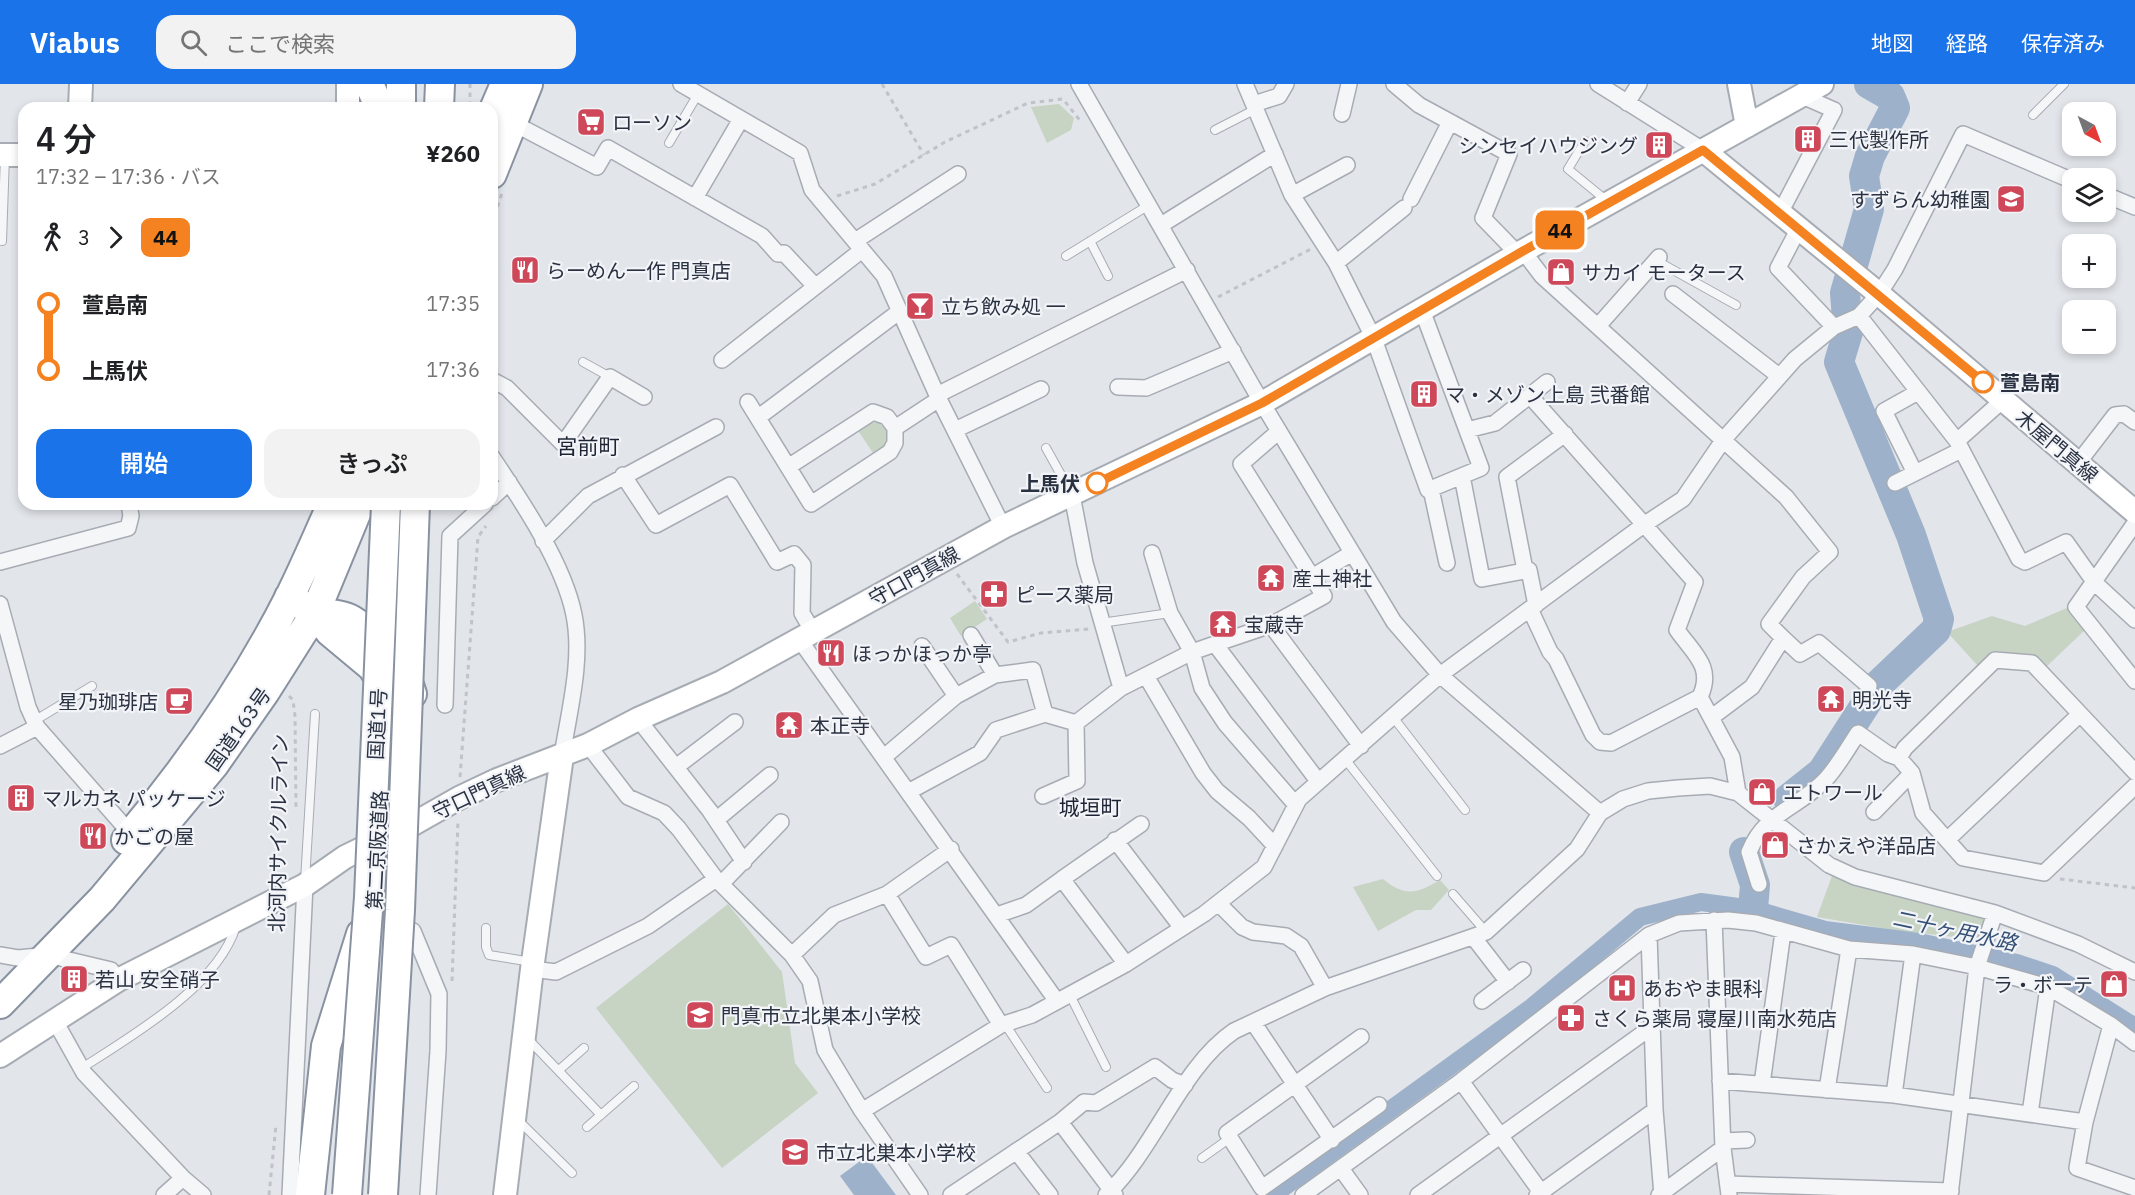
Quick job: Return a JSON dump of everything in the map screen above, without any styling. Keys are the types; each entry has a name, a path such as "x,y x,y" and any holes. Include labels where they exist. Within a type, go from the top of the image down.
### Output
{"highway":[{"path":"395,102 396,84"},
{"path":"401,84 401,102"},
{"path":"427,102 428,84"},
{"path":"432,102 433,84"},
{"path":"439,102 440,84"},
{"path":"498,140 505,84"},
{"path":"502,118 528,84"},
{"path":"354,95 368,102"},
{"name":"国道163号","path":"6,963 92,881 131,834 214,724 290,597 329,510"},
{"name":"国道163号","path":"0,1004 102,899 214,765 265,692 315,613 358,510"},
{"name":"国道1号","path":"347,1195 369,897 388,510"},
{"name":"第二京阪道路","path":"353,1195 375,899 388,510"},
{"name":"国道1号","path":"388,1195 405,911 417,510"},
{"name":"第二京阪道路","path":"383,1195 400,910 417,510"},
{"path":"290,597 315,613 330,632 372,667 390,694 413,931 405,1016 394,1195"},
{"path":"310,1195 326,1046 404,829"}],"main road":[{"path":"80,102 81,84"},
{"path":"1739,84 1747,126"},
{"name":"守口門真線","path":"0,1056 118,980 304,885 345,857 404,829 459,798 497,780 588,745 638,719 722,682 1003,527 1262,403 1521,252 1822,84"},
{"name":"木屋門真線","path":"1703,150 1879,294 2135,512"},
{"path":"505,1195 533,965 562,756"}],"street":[{"path":"1079,84 1262,403 1394,622 1440,675 1599,813"},
{"path":"1245,84 1292,195 1336,263 1374,339 1428,490 1481,468 1422,310"},
{"path":"1255,106 1279,96 1286,84"},
{"path":"1342,114 1349,84"},
{"path":"1394,84 1419,105 1509,153 1483,218 1521,252 1542,276 1786,497 1830,552 1803,576 1769,624 1800,654 1819,643 1869,686"},
{"path":"1598,84 1703,150"},
{"path":"1627,103 1640,84"},
{"path":"692,88 800,153 812,190 884,276 938,397 1003,527"},
{"path":"1780,213 1834,110 1802,96"},
{"path":"502,118 597,167 608,148 762,236 778,254 784,253 815,286"},
{"path":"695,198 741,119"},
{"path":"1336,263 1407,203 1450,122"},
{"path":"862,1111 1003,1025 1032,1015 1126,964 1218,903 1264,867 1296,805 1318,781 1440,675 1645,524 1683,499 1724,439 1795,359 1834,327 1859,316 1879,294 1895,269 1963,134 2062,176"},
{"path":"1161,225 1275,154"},
{"path":"1292,195 1347,165"},
{"path":"722,360 815,286 858,245 958,174"},
{"path":"2116,199 2135,207"},
{"path":"1799,228 1778,268 1834,327"},
{"path":"1598,326 1658,259"},
{"path":"895,428 938,397 1187,270"},
{"path":"1673,294 1779,376"},
{"path":"764,413 900,311"},
{"path":"1859,316 1959,445 2019,559 2025,562 2066,542 2095,583 2135,620"},
{"path":"1118,387 1146,388 1233,351"},
{"path":"498,383 507,388 563,444 610,377 644,397"},
{"path":"1467,430 1495,423 1531,397 1547,382"},
{"path":"955,430 1041,389"},
{"path":"1915,473 1884,411 1918,392"},
{"path":"1462,476 1482,579 1529,570 1533,607 1550,652 1556,659 1593,735 1600,742 1611,743 1700,697 1707,682 1706,669 1677,630 1695,582 1531,397"},
{"path":"1895,483 1959,445 2003,400"},
{"path":"748,402 788,467 811,504 890,452 895,443 895,428 887,417 873,412 788,467"},
{"path":"2078,463 2115,415 2124,414 2135,422"},
{"path":"543,541 588,496 623,475 716,427"},
{"path":"1076,723 1121,688 1192,652 1271,625 1324,596 1241,464 1279,431"},
{"path":"1525,570 1508,477 1564,434"},
{"path":"498,466 543,541 566,585 574,616 576,656 562,756"},
{"path":"623,475 656,525 730,485 777,562 794,554 803,565 802,614 806,635 884,757 997,915 1063,997"},
{"path":"498,492 509,482"},
{"path":"1431,489 1447,563"},
{"path":"1072,495 1085,563 1121,688"},
{"path":"0,562 128,528 130,510"},
{"path":"445,705 450,536 478,510"},
{"path":"2135,523 2076,607 2135,681"},
{"path":"1312,577 1352,553"},
{"path":"1152,554 1170,613 1192,652 1202,688 1225,723 1296,805"},
{"path":"0,604 36,724 131,834"},
{"path":"1271,625 1361,746"},
{"path":"971,635 995,675"},
{"path":"1712,717 1752,687 1783,638"},
{"path":"1215,644 1318,781"},
{"path":"922,646 956,696"},
{"path":"1899,758 1905,747 1995,660 2032,663 2135,772"},
{"path":"884,757 956,696 995,675 1033,670 1046,714"},
{"path":"1146,676 1203,773 1217,790 1250,818 1275,846"},
{"path":"1700,697 1732,757 1738,794"},
{"path":"910,791 980,753 996,730 1046,714 1076,723"},
{"path":"1947,840 2079,715"},
{"path":"638,719 716,820 744,862"},
{"path":"676,767 735,722"},
{"path":"1043,796 1077,781 1076,723"},
{"path":"0,746 36,724"},
{"path":"1759,884 1749,852 1755,836 1770,819 1826,779 1858,733 1888,754 1899,758 1912,773 1923,813 1963,858 2044,873 2135,786"},
{"path":"588,745 628,796 664,813 718,881 792,955 810,981 825,1050 862,1111 920,1195"},
{"path":"1874,812 1912,773"},
{"path":"716,820 770,774"},
{"path":"1060,1122 1111,1193 1154,1137 1185,1085 1221,1040 1325,988 1480,935 1577,849 1599,813 1623,799 1648,791 1710,786 1738,794 1829,865 1855,877 1995,913 2078,944 2135,972"},
{"path":"533,965 556,972 648,926 744,862 781,822"},
{"path":"997,915 1026,905 1140,824"},
{"path":"1115,840 1182,928"},
{"path":"792,955 834,915 887,894 951,849"},
{"path":"1062,879 1126,964"},
{"path":"290,1195 304,885"},
{"path":"887,894 926,957 951,945 1003,1025"},
{"path":"1218,903 1242,927 1253,932 1286,936 1300,946 1325,988"},
{"path":"1714,920 1723,1144 1729,1190 1951,1193 1979,962 1995,913"},
{"path":"1304,1195 1342,1170 1461,1081 1649,935 1679,923 1714,920 1756,923 1849,949 1979,962 2048,987 2111,1024 2135,1043"},
{"path":"413,931 439,994 438,1052 428,1195"},
{"path":"1762,1084 1783,932"},
{"path":"1480,935 1508,982"},
{"path":"1649,935 1655,1110 1661,1194"},
{"path":"1827,1090 1849,949"},
{"path":"1894,1095 1913,954"},
{"path":"6,963 48,955 111,970 118,980"},
{"path":"1482,1001 1522,970"},
{"path":"2030,1114 2048,987"},
{"path":"55,1021 82,1068 183,1178 203,1195"},
{"path":"1253,1022 1332,1140"},
{"path":"2111,1024 2085,1122 2077,1168 2135,1188"},
{"path":"1418,1195 1502,1137 1653,1026"},
{"path":"1361,1037 1227,1133 1262,1188 1379,1105"},
{"path":"951,1195 1060,1122 1084,1102 1096,1103 1155,1067 1172,1080 1185,1085"},
{"path":"1461,1081 1540,1194 1655,1110"},
{"path":"1720,1081 1894,1095 2085,1122"},
{"path":"1661,1194 1723,1144 1747,1140"},
{"path":"1016,1151 1050,1195"},
{"path":"1342,1170 1360,1195"},
{"path":"164,1195 183,1178"}],"lane":[{"path":"2033,116 2064,84"},
{"path":"669,143 692,88"},
{"path":"1215,130 1255,106"},
{"path":"1585,141 1568,169 1609,203"},
{"path":"2,241 10,155"},
{"path":"1066,256 1149,205"},
{"path":"1090,241 1108,276"},
{"path":"1658,259 1736,305"},
{"path":"583,362 610,377"},
{"path":"1046,448 1072,495"},
{"path":"1102,625 1170,613"},
{"path":"36,724 92,686"},
{"path":"304,885 315,714"},
{"path":"1393,717 1465,810"},
{"path":"1345,759 1437,876"},
{"path":"1453,894 1480,935"},
{"path":"82,1068 131,1037 200,980 231,944 238,919"},
{"path":"486,928 486,947 489,955 533,965"},
{"path":"1063,997 1106,1067"},
{"path":"1003,1025 1047,1088"},
{"path":"524,1035 601,1114"},
{"path":"559,1070 584,1048"},
{"path":"587,1127 634,1086"},
{"path":"515,1117 572,1173"},
{"path":"1202,1158 1230,1138"}],"path":[{"path":"470,84 470,102"},
{"path":"882,84 924,155"},
{"path":"822,201 875,184 945,142 1028,104 1063,99 1084,125 1099,118"},
{"path":"1206,303 1323,243"},
{"path":"452,985 459,798 478,537 491,519"},
{"path":"945,559 1008,642 1041,633 1102,625"},
{"name":"北河内サイクルライン","path":"265,692 277,700 284,691 293,700 296,815"},
{"path":"2044,873 2053,878 2135,888"},
{"path":"269,1195 277,1119"}],"green space":[{"path":"1059,104 1074,118 1071,130 1047,143 1031,107"},
{"path":"869,422 879,423 888,431 885,449 875,456 857,429"},
{"path":"975,601 987,619 961,636 950,618"},
{"path":"2069,607 2087,628 2046,667 2031,655 1996,651 1978,666 1947,632 1992,616 2025,626"},
{"path":"1833,873 1987,918 1981,940 1893,930 1817,917"},
{"path":"1383,879 1398,889 1411,892 1440,880 1449,890 1431,910 1416,910 1378,931 1353,887"},
{"path":"728,904 782,972 795,1063 818,1093 722,1168 596,1008"}],"water":[{"path":"867,1156 896,1195 854,1195 840,1176"}],"waterway":[{"path":"1788,799 1822,772 1878,685 1936,630 1939,619 1911,535 1839,362 1848,332 1845,293 1869,209 1864,176 1870,156 1895,108 1890,96 1869,84"},
{"path":"1744,852 1755,885 1753,909"},
{"name":"二十ヶ用水路","path":"1273,1195 1532,1007 1640,917 1701,902 1753,909 1825,930 1919,942 2017,963 2053,975 2135,1027"}],"bus line":[{"name":"44","path":"1097,483 1262,403 1523,251 1703,150 1983,382"}],"place":[{"name":"ローソン","path":"591,122"},
{"name":"三代製作所","path":"1808,139"},
{"name":"シンセイハウジング","path":"1659,145"},
{"name":"すずらん幼稚園","path":"2011,199"},
{"name":"らーめん一作 門真店","path":"525,270"},
{"name":"サカイ モータース","path":"1561,272"},
{"name":"立ち飲み処 一","path":"920,306"},
{"name":"萱島南","path":"1983,382"},
{"name":"マ・メゾン上島 弐番館","path":"1424,394"},
{"name":"上馬伏","path":"1097,483"},
{"name":"産土神社","path":"1271,578"},
{"name":"ピース薬局","path":"994,594"},
{"name":"宝蔵寺","path":"1223,624"},
{"name":"ほっかほっか亭","path":"831,653"},
{"name":"明光寺","path":"1831,699"},
{"name":"星乃珈琲店","path":"179,701"},
{"name":"本正寺","path":"789,725"},
{"name":"エトワール","path":"1762,792"},
{"name":"マルカネ パッケージ","path":"21,798"},
{"name":"かごの屋","path":"93,836"},
{"name":"さかえや洋品店","path":"1775,845"},
{"name":"若山 安全硝子","path":"74,979"},
{"name":"ラ・ボーテ","path":"2114,984"},
{"name":"あおやま眼科","path":"1622,988"},
{"name":"門真市立北巣本小学校","path":"700,1015"},
{"name":"さくら薬局 寝屋川南水苑店","path":"1571,1018"},
{"name":"市立北巣本小学校","path":"795,1152"}],"district":[{"name":"宮前町","path":"588,446"},
{"name":"城垣町","path":"1090,807"}]}
